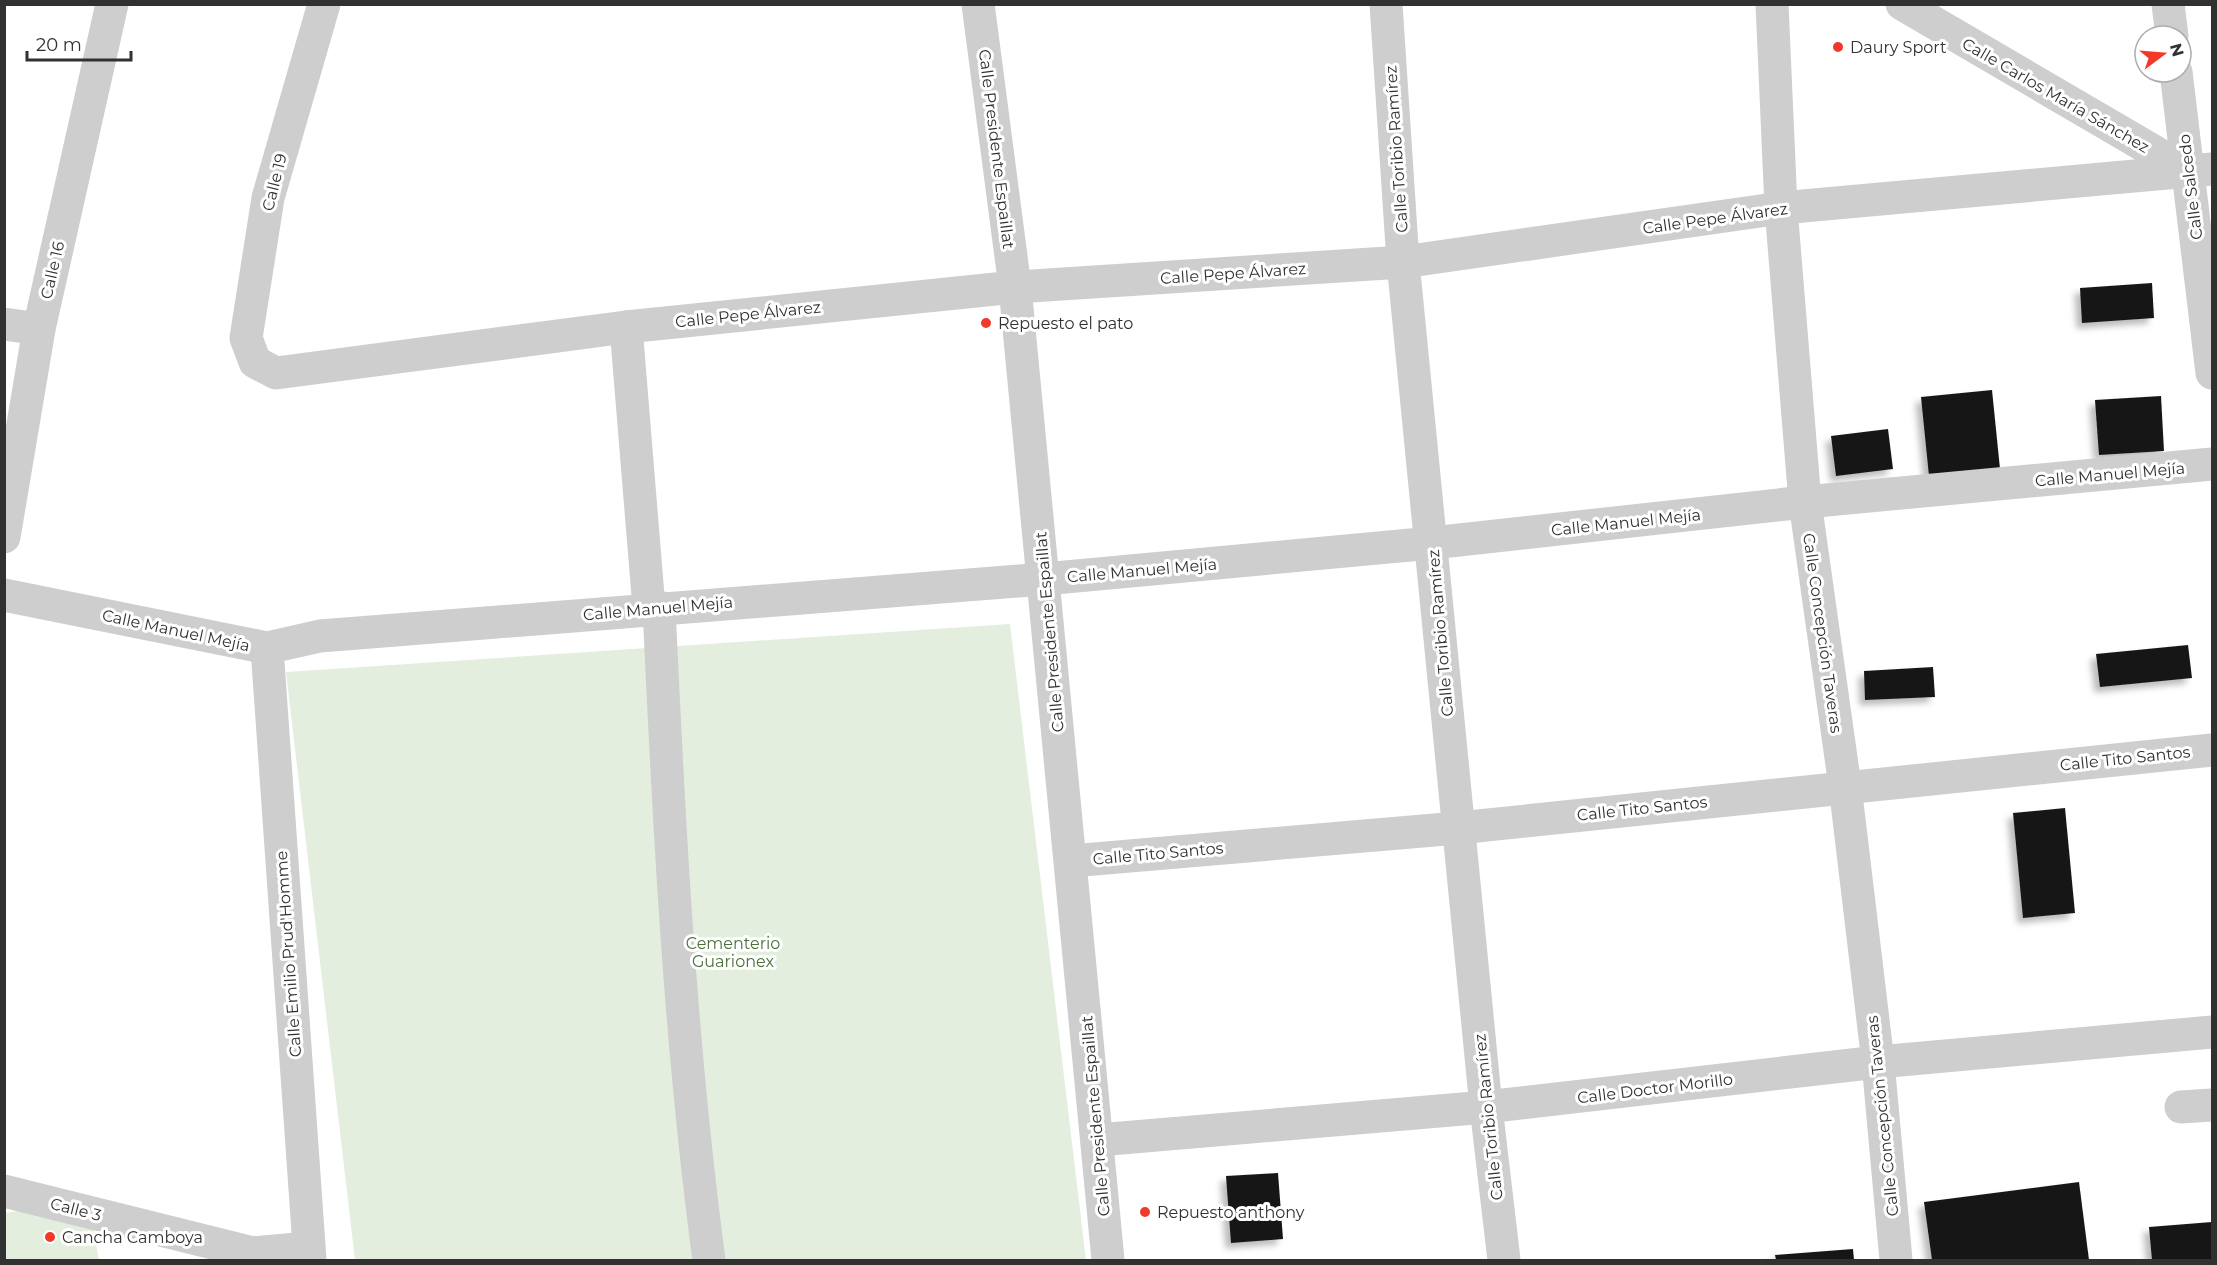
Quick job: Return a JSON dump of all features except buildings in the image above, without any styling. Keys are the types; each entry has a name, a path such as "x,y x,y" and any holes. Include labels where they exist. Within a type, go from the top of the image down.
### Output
{"street":[{"name":"Calle 16","path":"4,537 39,329 112,4"},
{"name":"Calle 19","path":"255,362 246,338 268,198 324,4"},
{"name":"Calle Presidente Espaillat","path":"978,4 1015,287 1108,1260"},
{"name":"Calle Toribio Ramírez","path":"1386,4 1403,261 1486,1107 1504,1260"},
{"name":"Calle Concepción Taveras","path":"1772,4 1781,208 1805,502 1845,786 1878,1062 1896,1260"},
{"name":"Calle Carlos María Sánchez","path":"1902,4 2204,174"},
{"path":"2168,4 2170,24"},
{"name":"Calle Salcedo","path":"2179,84 2204,174 2212,373"},
{"name":"Calle Pepe Álvarez","path":"255,362 276,373 626,327 1015,287 1403,261 1781,208 2204,174"},
{"path":"4,324 39,329"},
{"path":"626,327 654,608 673,903 696,1161 709,1260"},
{"name":"Calle Manuel Mejía","path":"4,595 267,648 320,636 1044,579 1432,543 1805,502 2212,464"},
{"name":"Calle Emilio Prud'Homme","path":"267,648 309,1254"},
{"name":"Calle Tito Santos","path":"1071,861 1458,828 1845,786 2212,750"},
{"name":"Calle Doctor Morillo","path":"1098,1140 1486,1107 1878,1062 2212,1032"},
{"name":"Calle 3","path":"4,1191 241,1257 309,1254"}],"green space":[{"name":"Cementerio Guarionex","path":"1010,624 1086,1260 355,1260 286,672"},
{"name":"Cancha Camboya","path":"67,1203 90,1211 99,1260 5,1260 5,1213"}],"place":[{"name":"Daury Sport","path":"1838,47"},
{"name":"Repuesto el pato","path":"986,323"},
{"name":"Repuesto anthony","path":"1145,1212"},
{"name":"Cancha Camboya","path":"50,1237"}]}
